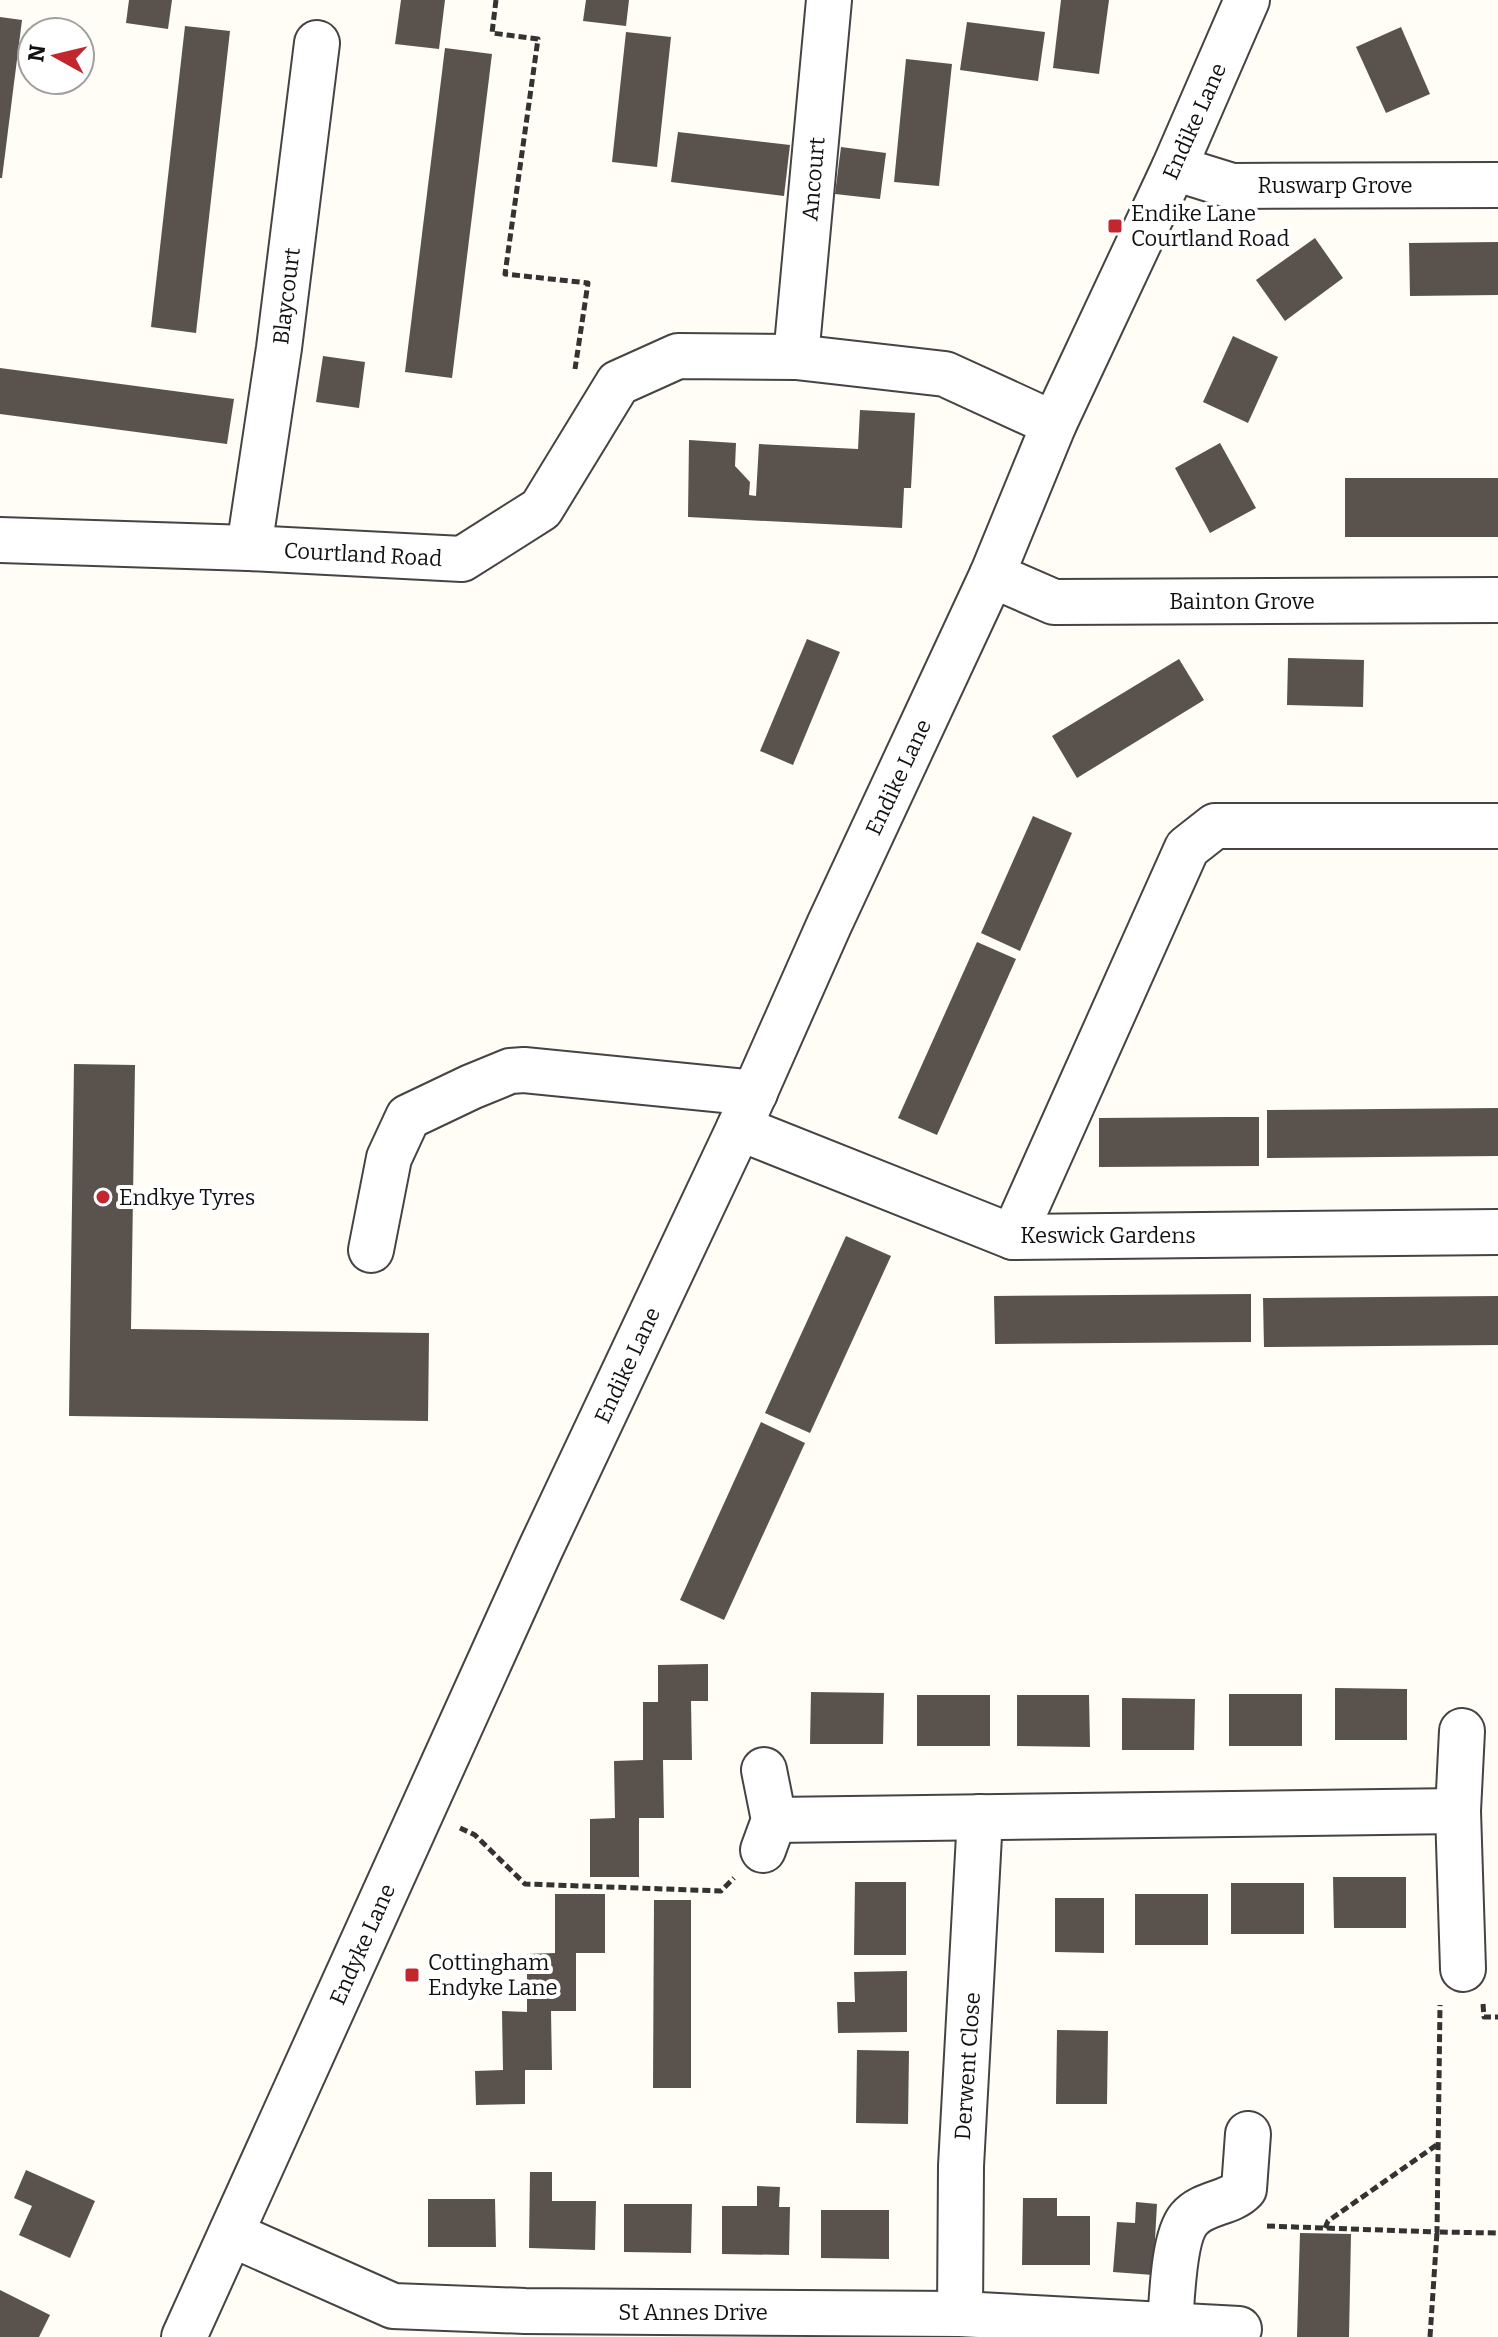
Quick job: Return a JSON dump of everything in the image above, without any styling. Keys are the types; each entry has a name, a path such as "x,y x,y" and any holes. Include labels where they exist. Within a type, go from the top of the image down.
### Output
{"street":[{"name":"Ancourt","path":"796,357 829,0"},
{"name":"Endike Lane","path":"540,1550 747,1111 842,897 992,575 1054,424 1174,168 1247,0"},
{"name":"Blaycourt","path":"249,548 279,348 317,43"},
{"name":"Ruswarp Grove","path":"1174,168 1232,186 1498,185"},
{"name":"Courtland Road","path":"0,540 462,559 541,509 618,383 678,356 796,357 945,374 1054,424"},
{"name":"Bainton Grove","path":"992,575 1054,602 1498,600"},
{"path":"1013,1237 1187,848 1215,826 1498,826"},
{"name":"Keswick Gardens","path":"371,1250 389,1158 408,1117 510,1071 524,1070 747,1111 1013,1237 1498,1232"},
{"name":"Endyke Lane","path":"184,2337 540,1550"},
{"path":"1462,1731 1458,1811 1463,1969"},
{"path":"764,1770 769,1835 980,1817 1458,1811"},
{"name":"Derwent Close","path":"960,2314 961,2166 980,1817"},
{"path":"1170,2325 1177,2251 1189,2219 1214,2204 1236,2197 1244,2189 1248,2134"},
{"name":"St Annes Drive","path":"231,2234 393,2306 525,2311 960,2314 1239,2329"}],"path":[{"path":"496,0 492,33 538,39 505,274 588,283 574,376"},
{"path":"422,1811 475,1835 525,1884 721,1891 769,1835"},
{"path":"1430,2337 1437,2232 1440,1976 1463,1969"},
{"path":"1325,2228 1328,2221 1438,2144"},
{"path":"1236,2197 1242,2225 1498,2233"}],"building":[{"path":"129,0 172,0 168,29 126,23"},
{"path":"401,0 445,0 439,49 395,44"},
{"path":"586,0 629,0 626,26 583,21"},
{"path":"1061,0 1109,0 1099,74 1053,68"},
{"path":"0,17 16,19 16,67 0,178"},
{"path":"967,22 1045,32 1038,81 960,70"},
{"path":"185,26 230,31 196,333 151,327"},
{"path":"1401,27 1430,94 1386,113 1356,47"},
{"path":"626,32 671,37 657,167 612,162"},
{"path":"445,48 492,54 452,378 405,372"},
{"path":"906,59 952,64 939,186 894,182"},
{"path":"678,132 790,145 784,196 671,182"},
{"path":"841,147 886,153 880,199 835,194"},
{"path":"1315,238 1343,278 1285,321 1256,280"},
{"path":"1498,242 1498,295 1410,296 1409,243"},
{"path":"1233,336 1278,357 1248,423 1203,402"},
{"path":"323,356 365,362 359,408 316,402"},
{"path":"0,368 234,399 227,444 0,414"},
{"path":"860,410 915,413 911,488 904,488 902,528 688,517 689,440 736,443 735,466 750,482 749,495 756,496 759,444 858,449"},
{"path":"1220,443 1256,508 1210,533 1175,468"},
{"path":"1345,478 1498,478 1498,537 1345,537"},
{"path":"807,639 840,652 793,765 760,751"},
{"path":"1288,658 1364,660 1363,707 1287,705"},
{"path":"1179,659 1204,700 1077,778 1052,736"},
{"path":"1033,816 1072,833 1020,951 981,933"},
{"path":"977,942 1016,959 937,1135 898,1118"},
{"name":"Endkye Tyres","path":"74,1064 135,1065 131,1329 429,1333 428,1421 69,1416"},
{"path":"1498,1108 1498,1156 1267,1158 1267,1110"},
{"path":"1259,1117 1259,1166 1099,1167 1099,1118"},
{"path":"846,1236 891,1256 810,1433 765,1413"},
{"path":"1251,1294 1251,1342 995,1344 994,1296"},
{"path":"1498,1296 1498,1345 1264,1347 1263,1298"},
{"path":"761,1422 805,1443 724,1620 680,1600"},
{"path":"708,1664 708,1701 691,1701 692,1760 663,1760 664,1818 639,1818 639,1877 590,1877 590,1819 615,1818 614,1761 643,1760 643,1702 658,1702 658,1665"},
{"path":"1335,1688 1407,1689 1407,1740 1335,1740"},
{"path":"811,1692 884,1693 883,1744 810,1744"},
{"path":"1229,1694 1302,1694 1302,1746 1229,1746"},
{"path":"917,1695 990,1695 990,1746 917,1746"},
{"path":"1017,1695 1089,1695 1090,1747 1017,1746"},
{"path":"1122,1698 1195,1699 1194,1750 1122,1750"},
{"path":"1333,1877 1406,1877 1406,1928 1334,1928"},
{"path":"855,1882 906,1882 906,1955 854,1955"},
{"path":"1231,1883 1304,1883 1304,1934 1231,1934"},
{"path":"555,1894 605,1894 605,1953 576,1953 576,2011 551,2011 552,2070 525,2070 525,2104 476,2105 475,2071 503,2070 502,2011 527,2012 527,1954 555,1953"},
{"path":"1135,1894 1208,1894 1208,1945 1135,1945"},
{"path":"1055,1898 1104,1898 1104,1953 1055,1952"},
{"path":"654,1900 691,1900 691,2088 653,2088"},
{"path":"907,1971 907,2032 838,2033 837,2002 855,2002 854,1972"},
{"path":"1057,2030 1108,2031 1107,2104 1056,2104"},
{"path":"857,2050 909,2051 908,2124 856,2123"},
{"path":"26,2170 95,2201 70,2258 19,2235 32,2206 14,2198"},
{"path":"530,2172 552,2172 552,2201 596,2201 595,2250 529,2248"},
{"path":"757,2186 780,2187 779,2207 790,2207 789,2255 722,2254 722,2206 757,2206"},
{"path":"1023,2198 1057,2198 1057,2216 1090,2216 1090,2265 1022,2265"},
{"path":"428,2199 495,2199 496,2247 428,2247"},
{"path":"1136,2202 1157,2204 1153,2275 1113,2272 1117,2222 1135,2223"},
{"path":"624,2204 692,2204 691,2253 624,2252"},
{"path":"821,2210 889,2210 889,2259 821,2258"},
{"path":"1300,2233 1351,2234 1349,2337 1297,2337"},
{"path":"0,2290 50,2315 39,2337 0,2337"}],"place":[{"name":"Endike Lane Courtland Road","path":"1115,226"},
{"name":"Endkye Tyres","path":"103,1197"},
{"name":"Cottingham Endyke Lane","path":"412,1975"}]}
